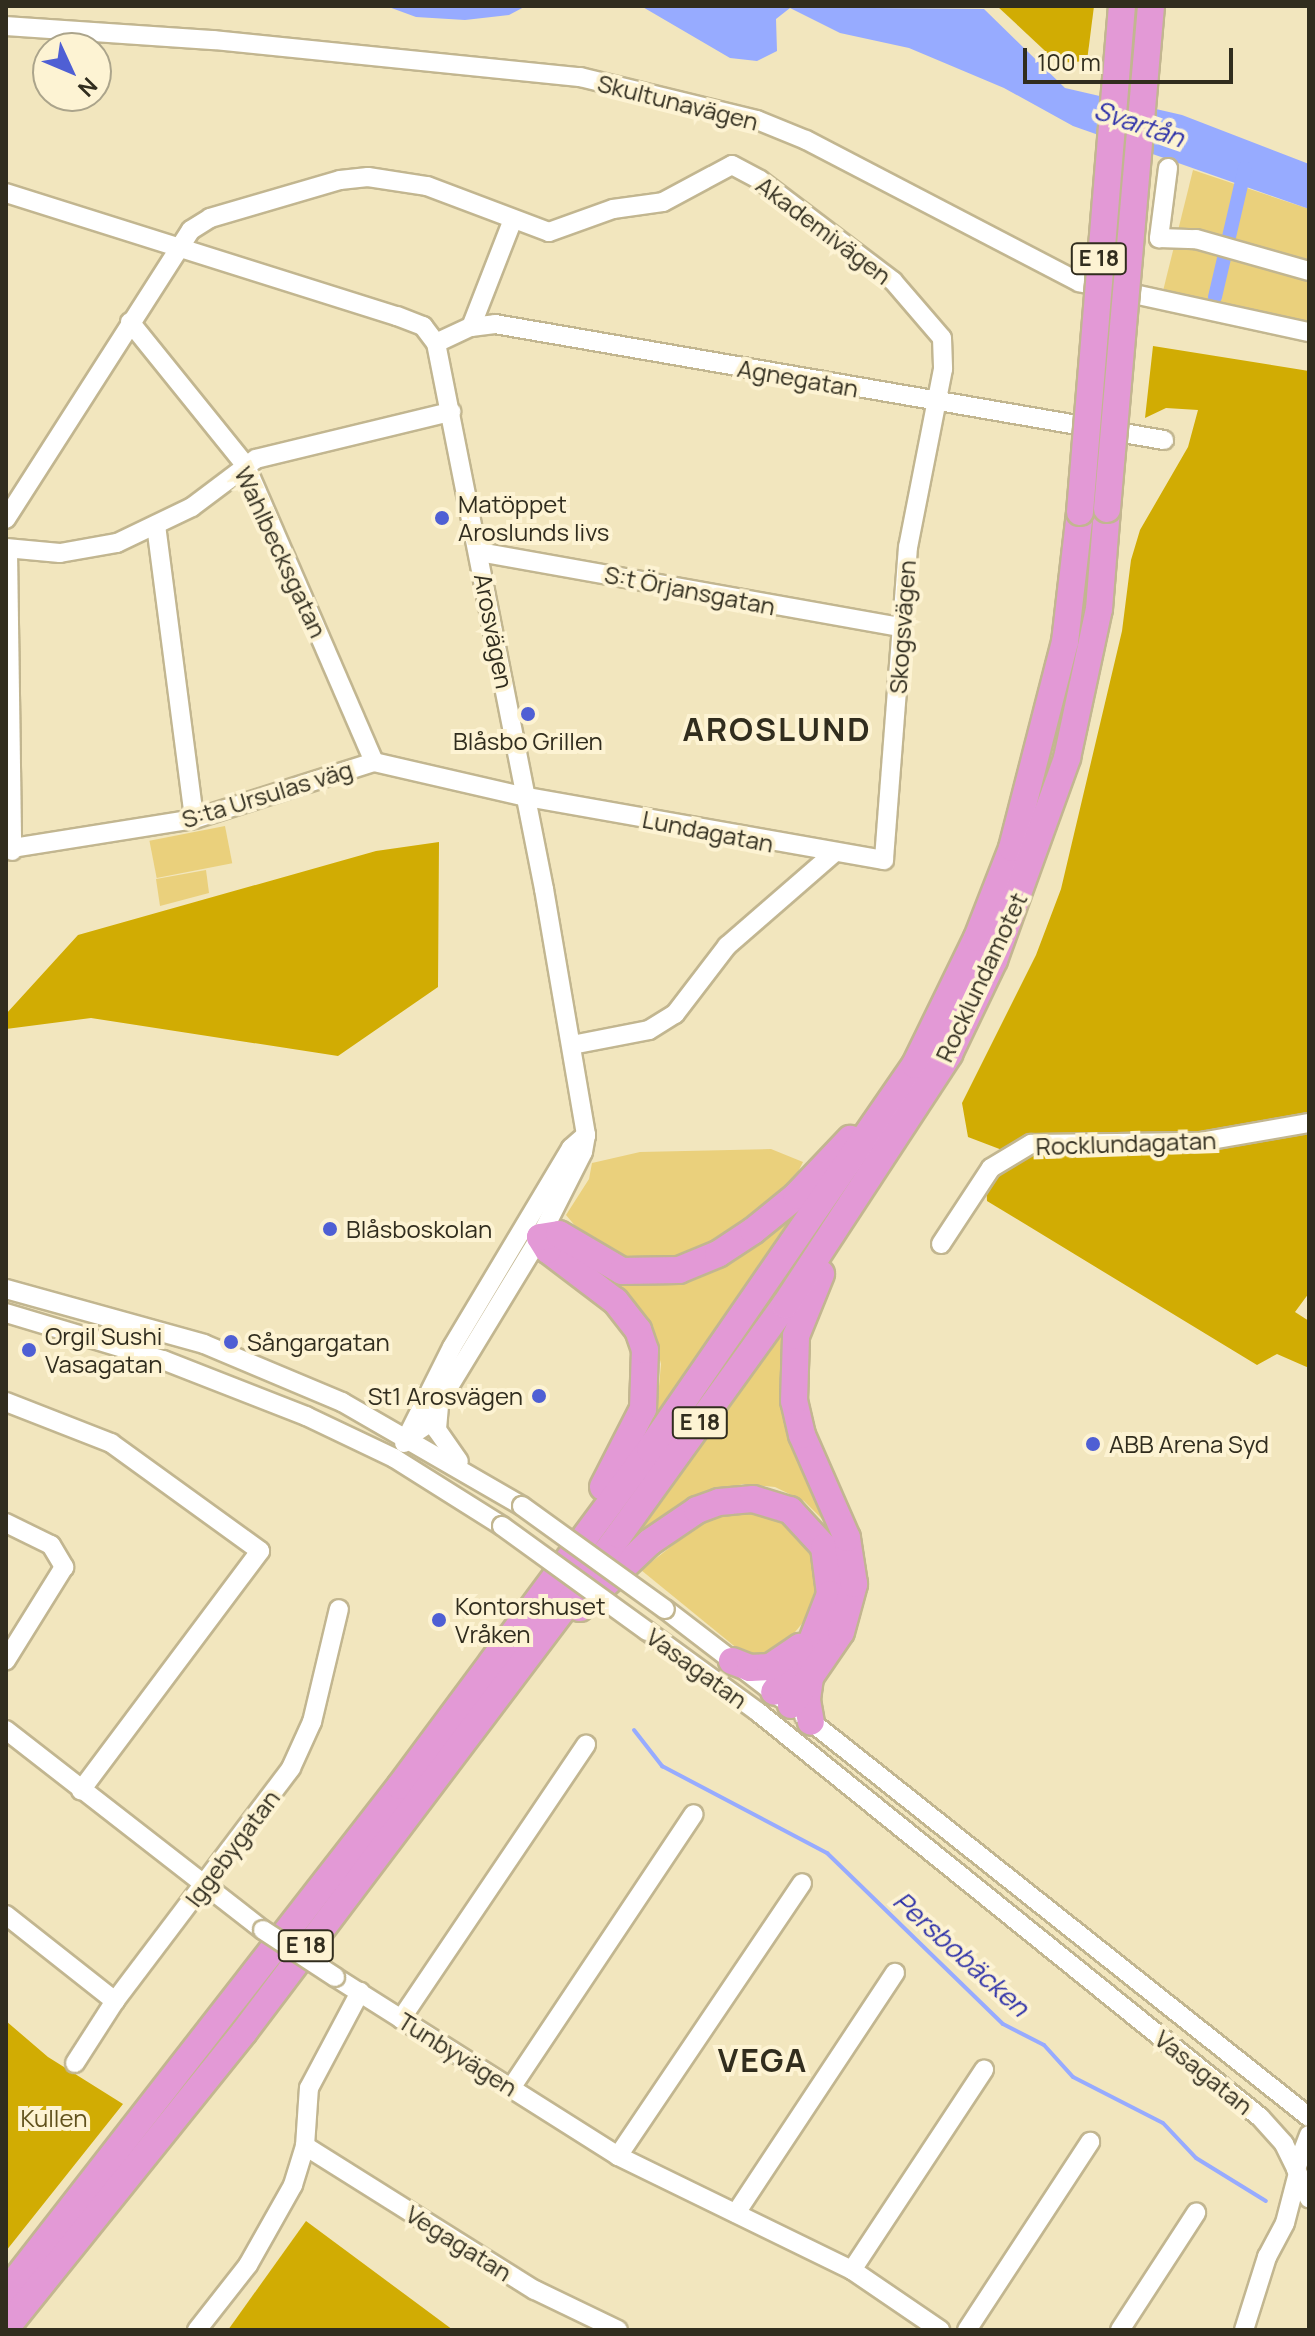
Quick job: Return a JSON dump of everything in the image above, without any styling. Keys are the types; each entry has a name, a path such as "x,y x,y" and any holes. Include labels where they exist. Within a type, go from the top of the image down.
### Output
{"highway":[{"name":"E 18","path":"6,2292 298,1921 864,1163 977,938 1016,833 1063,655 1080,512 1122,6"},
{"name":"Rocklundamotet","path":"864,1163 907,1123 949,1054 994,960 1045,827 1091,648 1107,509 1151,6"},
{"name":"E 18","path":"6,2328 244,2032 547,1630 864,1163"},
{"name":"E 18","path":"533,1232 559,1234 622,1271 669,1272 835,1203"},
{"name":"E 18","path":"774,1703 810,1678 841,1632 854,1584 847,1538 799,1423 793,1354 835,1203"},
{"name":"E 18","path":"533,1232 548,1250 629,1316 641,1338 648,1372 634,1430 548,1584"},
{"name":"E 18","path":"547,1630 573,1614 633,1556 680,1520 719,1502 753,1499 802,1519 829,1559 830,1594 811,1643 774,1703"},
{"path":"732,1661 750,1668 770,1667 811,1643"},
{"path":"810,1678 807,1700 811,1722"}],"street":[{"name":"Skultunavägen","path":"6,26 239,42 580,77 757,120 806,140 1079,282 1309,332"},
{"name":"Akademivägen","path":"6,519 178,245 210,218 293,190 368,177 427,186 512,222 549,232 613,209 663,202 732,165 743,168 893,281 932,321 942,338 944,358 935,402"},
{"path":"1168,168 1159,238 1196,239 1309,271"},
{"path":"6,193 178,245 423,326 436,343"},
{"path":"471,327 470,317 512,222"},
{"name":"Wahlbecksgatan","path":"130,322 246,466 374,762"},
{"name":"Agnegatan","path":"436,343 471,327 495,324 1164,440"},
{"name":"Arosvägen","path":"407,1438 406,1430 434,1382 583,1152 586,1135 526,797 436,343"},
{"name":"Skogsvägen","path":"885,854 908,547 935,402"},
{"path":"9,850 7,550 93,548 156,525 221,488 246,466 451,412"},
{"path":"156,525 194,819"},
{"name":"S:t Örjansgatan","path":"479,552 901,627"},
{"name":"S:ta Ursulas väg","path":"9,850 194,819 374,762 526,797"},
{"name":"Lundagatan","path":"526,797 833,854 884,860 885,854"},
{"path":"572,1045 635,1034 675,1014 727,946 833,854"},
{"name":"Rocklundagatan","path":"941,1244 991,1168 1031,1144 1200,1142 1309,1123"},
{"name":"Arosvägen","path":"394,1458 407,1438 425,1426 533,1232"},
{"name":"Vasagatan","path":"6,1289 204,1344 373,1417 522,1506 732,1661 774,1703 775,1727 1260,2117 1284,2144 1309,2198"},
{"name":"Vasagatan","path":"6,1313 163,1360 306,1416 394,1458 502,1526 647,1631 811,1722 1309,2117"},
{"path":"373,1417 406,1412 434,1382"},
{"path":"6,1402 111,1443 260,1551 81,1790"},
{"path":"439,1403 437,1430 468,1472"},
{"path":"6,1523 51,1545 64,1567 6,1660"},
{"name":"Iggebygatan","path":"75,2063 115,2001 204,1888 302,1748 339,1609"},
{"path":"774,1703 775,1727"},
{"name":"Tunbyvägen","path":"6,1730 204,1888 335,1977 618,2156 852,2270 916,2323 940,2330"},
{"path":"401,2019 586,1745"},
{"path":"511,2088 694,1814"},
{"path":"618,2156 802,1883"},
{"path":"6,1915 115,2001"},
{"path":"736,2213 895,1973"},
{"path":"197,2330 248,2265 293,2185 305,2146 309,2088 360,1992"},
{"path":"852,2270 984,2070"},
{"path":"1244,2330 1267,2257 1285,2223 1298,2152 1309,2135"},
{"path":"967,2330 1090,2142"},
{"name":"Vegagatan","path":"305,2146 535,2290 618,2330"},
{"path":"1285,2223 1309,2210"},
{"path":"1120,2330 1196,2213"}],"shaded area":[{"path":"1193,170 1309,209 1309,324 1162,295"},
{"path":"225,826 232,863 157,878 149,841"},
{"path":"206,870 209,893 160,906 156,879"},
{"path":"771,1149 803,1162 787,1194 694,1257 619,1260 587,1240 566,1215 589,1179 592,1163 640,1152"},
{"path":"792,1214 795,1220 639,1446 658,1397 661,1364 652,1328 594,1266 623,1281 665,1284 721,1264"},
{"path":"792,1319 783,1367 839,1549 826,1523 804,1501 775,1487 743,1484 707,1494 633,1542"},
{"path":"735,1511 774,1514 806,1539 818,1581 805,1620 776,1655 744,1654 641,1570 704,1521"}],"green space":[{"path":"997,6 1094,6 1087,61 1058,63"},
{"path":"1153,346 1309,371 1309,1293 1295,1312 1309,1321 1309,1368 1277,1354 1257,1365 987,1201 986,1177 1010,1153 968,1137 962,1103 1036,955 1061,889 1122,631 1131,560 1140,530 1188,447 1198,410 1166,408 1145,418"},
{"path":"439,842 438,987 338,1056 91,1018 6,1029 6,1014 78,935 376,851"},
{"name":"Kullen","path":"6,2021 48,2057 123,2104 6,2251"},
{"path":"306,2221 453,2330 228,2330"}],"water":[{"path":"386,6 526,6 509,15 465,20 416,17"},
{"name":"Svartån","path":"641,6 984,9 1065,88 1182,115 1309,164 1309,209 1073,126 1004,88 909,48 840,33 790,8 776,19 777,51 757,61 730,58"}],"waterway":[{"path":"1215,297 1245,168"},
{"name":"Persbobäcken","path":"634,1730 662,1766 827,1853 1003,2024 1044,2045 1073,2077 1163,2123 1196,2158 1266,2201"}],"place":[{"name":"Matöppet Aroslunds livs","path":"442,518"},
{"name":"Blåsbo Grillen","path":"528,714"},
{"name":"Blåsboskolan","path":"330,1229"},
{"name":"Sångargatan","path":"231,1342"},
{"name":"Orgil Sushi Vasagatan","path":"29,1350"},
{"name":"St1 Arosvägen","path":"539,1396"},
{"name":"ABB Arena Syd","path":"1093,1444"},
{"name":"Kontorshuset Vråken","path":"439,1620"}],"district":[{"name":"AROSLUND","path":"777,729"},
{"name":"VEGA","path":"763,2060"}]}
